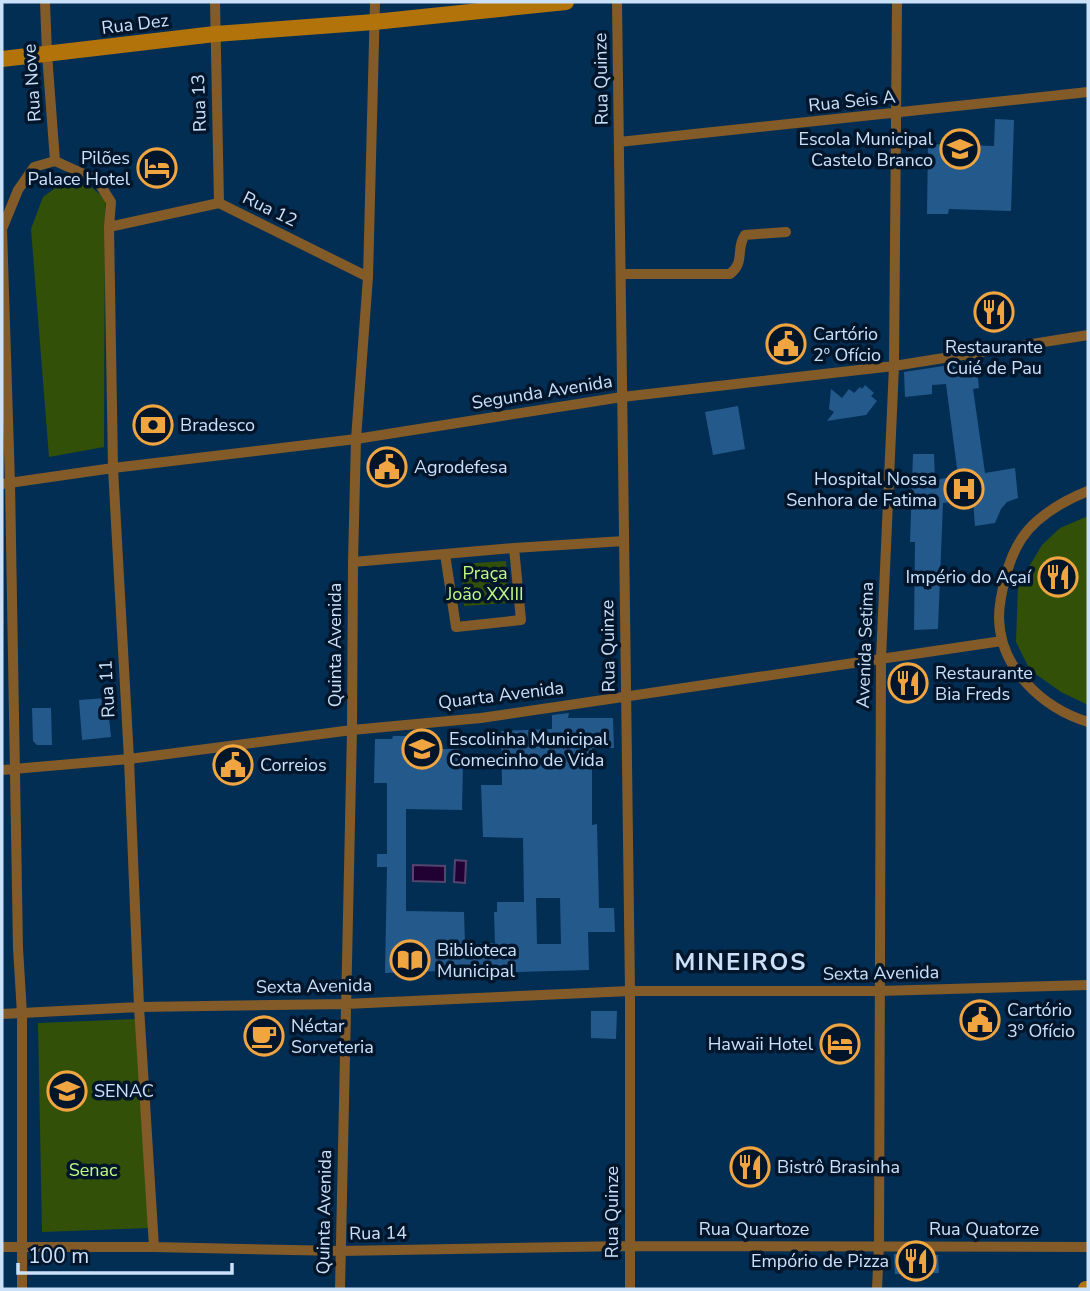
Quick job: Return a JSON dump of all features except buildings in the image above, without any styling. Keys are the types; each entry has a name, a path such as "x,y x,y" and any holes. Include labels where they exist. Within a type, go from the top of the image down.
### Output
{"street":[{"name":"Rua Nove","path":"45,2 55,161"},
{"name":"Rua 13","path":"215,2 219,203"},
{"name":"Quinta Avenida","path":"340,1289 356,439 368,277 375,2"},
{"name":"Rua Dez","path":"2,59 215,34 374,22 531,3 566,2"},
{"name":"Rua Quinze","path":"617,2 630,1289"},
{"name":"Avenida Setima","path":"877,1289 881,659 894,366 897,2"},
{"name":"Rua Seis A","path":"619,142 1088,92"},
{"name":"Rua 11","path":"55,161 97,180 111,202 109,227 113,468 139,1007 154,1247"},
{"path":"22,1289 22,1014 6,483 2,229 18,190 34,167 55,161"},
{"name":"Rua 12","path":"109,227 219,203 368,277"},
{"path":"621,274 730,274 740,262 741,242 745,235 786,232"},
{"name":"Segunda Avenida","path":"6,483 356,439 622,397 894,366 1088,335"},
{"path":"1088,491 1061,504 1036,522 1018,543 1001,593 999,619 1002,641 1023,680 1056,708 1088,722"},
{"path":"353,562 624,541"},
{"path":"445,554 456,627 521,620 514,548"},
{"name":"Quarta Avenida","path":"2,770 129,759 352,730 481,718 1002,641"},
{"name":"Sexta Avenida","path":"2,1014 139,1007 346,1004 629,991 880,991 1088,985"},
{"name":"Rua Quartoze","path":"629,1246 879,1246"},
{"name":"Rua 14","path":"2,1247 340,1251 629,1246"},
{"name":"Rua Quatorze","path":"879,1246 1088,1247"}],"green space":[{"path":"79,179 105,199 104,447 49,457 31,229 43,197 58,186"},
{"path":"1088,516 1088,705 1061,692 1030,670 1016,642 1018,585 1042,545 1060,528"},
{"name":"Praça João XXIII","path":"506,561 509,603 464,606 461,564"},
{"name":"Senac","path":"136,1019 150,1228 42,1232 38,1023"}],"shaded area":[{"path":"455,860 466,861 465,883 454,882"},
{"path":"413,865 445,866 445,882 413,881"}],"place":[{"name":"Escola Municipal Castelo Branco","path":"960,149"},
{"name":"Pilões Palace Hotel","path":"157,168"},
{"name":"Restaurante Cuié de Pau","path":"994,312"},
{"name":"Cartório 2º Ofício","path":"786,344"},
{"name":"Bradesco","path":"153,425"},
{"name":"Agrodefesa","path":"387,467"},
{"name":"Hospital Nossa Senhora de Fatima","path":"964,489"},
{"name":"Império do Açaí","path":"1058,577"},
{"name":"Restaurante Bia Freds","path":"908,683"},
{"name":"Escolinha Municipal Comecinho de Vida","path":"422,749"},
{"name":"Correios","path":"233,765"},
{"name":"Biblioteca Municipal","path":"410,960"},
{"name":"Cartório 3º Ofício","path":"980,1020"},
{"name":"Néctar Sorveteria","path":"264,1036"},
{"name":"Hawaii Hotel","path":"840,1044"},
{"name":"SENAC","path":"67,1091"},
{"name":"Bistrô Brasinha","path":"750,1167"},
{"name":"Empório de Pizza","path":"916,1261"}],"district":[{"name":"MINEIROS","path":"741,962"}]}
